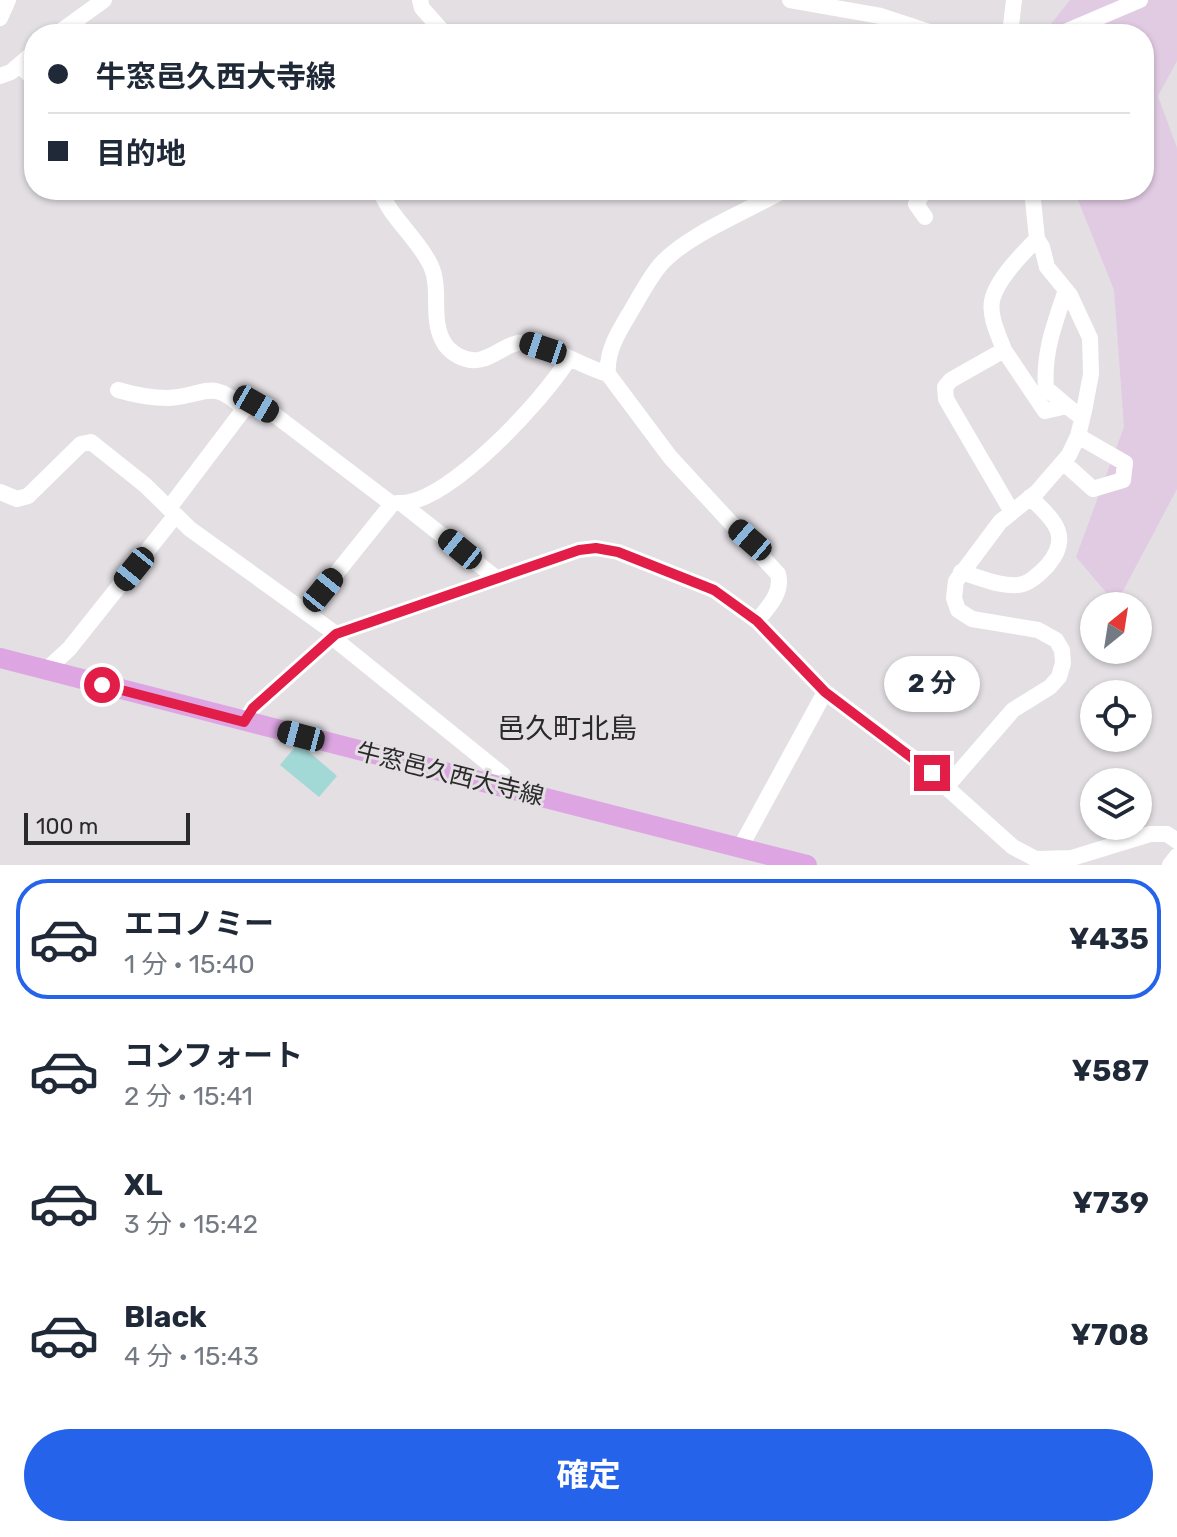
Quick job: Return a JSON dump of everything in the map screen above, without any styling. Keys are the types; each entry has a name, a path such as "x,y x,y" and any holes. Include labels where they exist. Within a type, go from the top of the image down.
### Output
{"main road":[{"name":"牛窓邑久西大寺線","path":"0,658 807,865"}],"street":[{"path":"0,18 8,0"},
{"path":"71,24 104,0"},
{"path":"420,0 422,8 436,24"},
{"path":"790,0 884,8 914,24"},
{"path":"1011,24 1014,0"},
{"path":"1084,24 1140,0"},
{"path":"0,76 24,61"},
{"path":"19,65 24,70"},
{"path":"384,200 421,248 434,273 439,330 449,350 461,357 483,359 504,347 525,342 608,374 670,457 778,574 780,582 777,593 757,621"},
{"path":"608,374 609,353 616,338 660,265 705,233 766,200"},
{"path":"919,200 916,204 925,217"},
{"path":"947,786 1013,710 1050,687 1059,677 1063,663 1062,650 1056,640 1038,630 972,619 958,610 954,598 956,581 961,572 1000,522 1030,497 1063,462 1078,436 1091,374 1090,338 1066,290 1047,267 1037,239 1033,200"},
{"path":"1037,239 1018,259 992,300 993,316 1004,350 1045,411 1067,406"},
{"path":"1066,290 1052,330 1044,371 1046,388 1082,418"},
{"path":"1004,350 951,380 945,387 946,399 1012,512"},
{"path":"306,611 397,503 420,499 471,465 546,392 568,360"},
{"path":"118,390 138,396 170,398 205,390 228,393 244,409"},
{"path":"46,670 69,649 172,512 244,409 256,404 397,503 496,578"},
{"path":"1063,462 1093,489 1123,480 1125,463 1078,436"},
{"path":"0,492 17,499 28,496 81,444 91,442 145,485 172,512 306,611 503,775 506,789"},
{"path":"961,572 1004,584 1022,584 1038,576 1061,544 1055,522 1030,497"},
{"path":"244,722 253,708 334,635 579,550 596,548 618,552 714,590 757,621 825,692 947,786 1013,847 1036,859 1072,858 1150,834 1174,833"},
{"path":"740,848 825,692"},
{"path":"1170,865 1177,856"}],"shaded area":[{"path":"1070,0 1177,0 1177,61 1158,96 1177,148 1177,489 1122,592 1106,592 1076,557 1124,427 1114,290 1078,200 1154,200 1154,24 1051,24"}],"building":[{"path":"295,747 307,750 337,776 319,797 280,765"}],"district":[{"name":"邑久町北島","path":"567,728"}],"route":[{"path":"102,685 244,722 253,708 336,634 579,550 596,548 618,552 714,590 757,621 825,692 932,773"}]}
